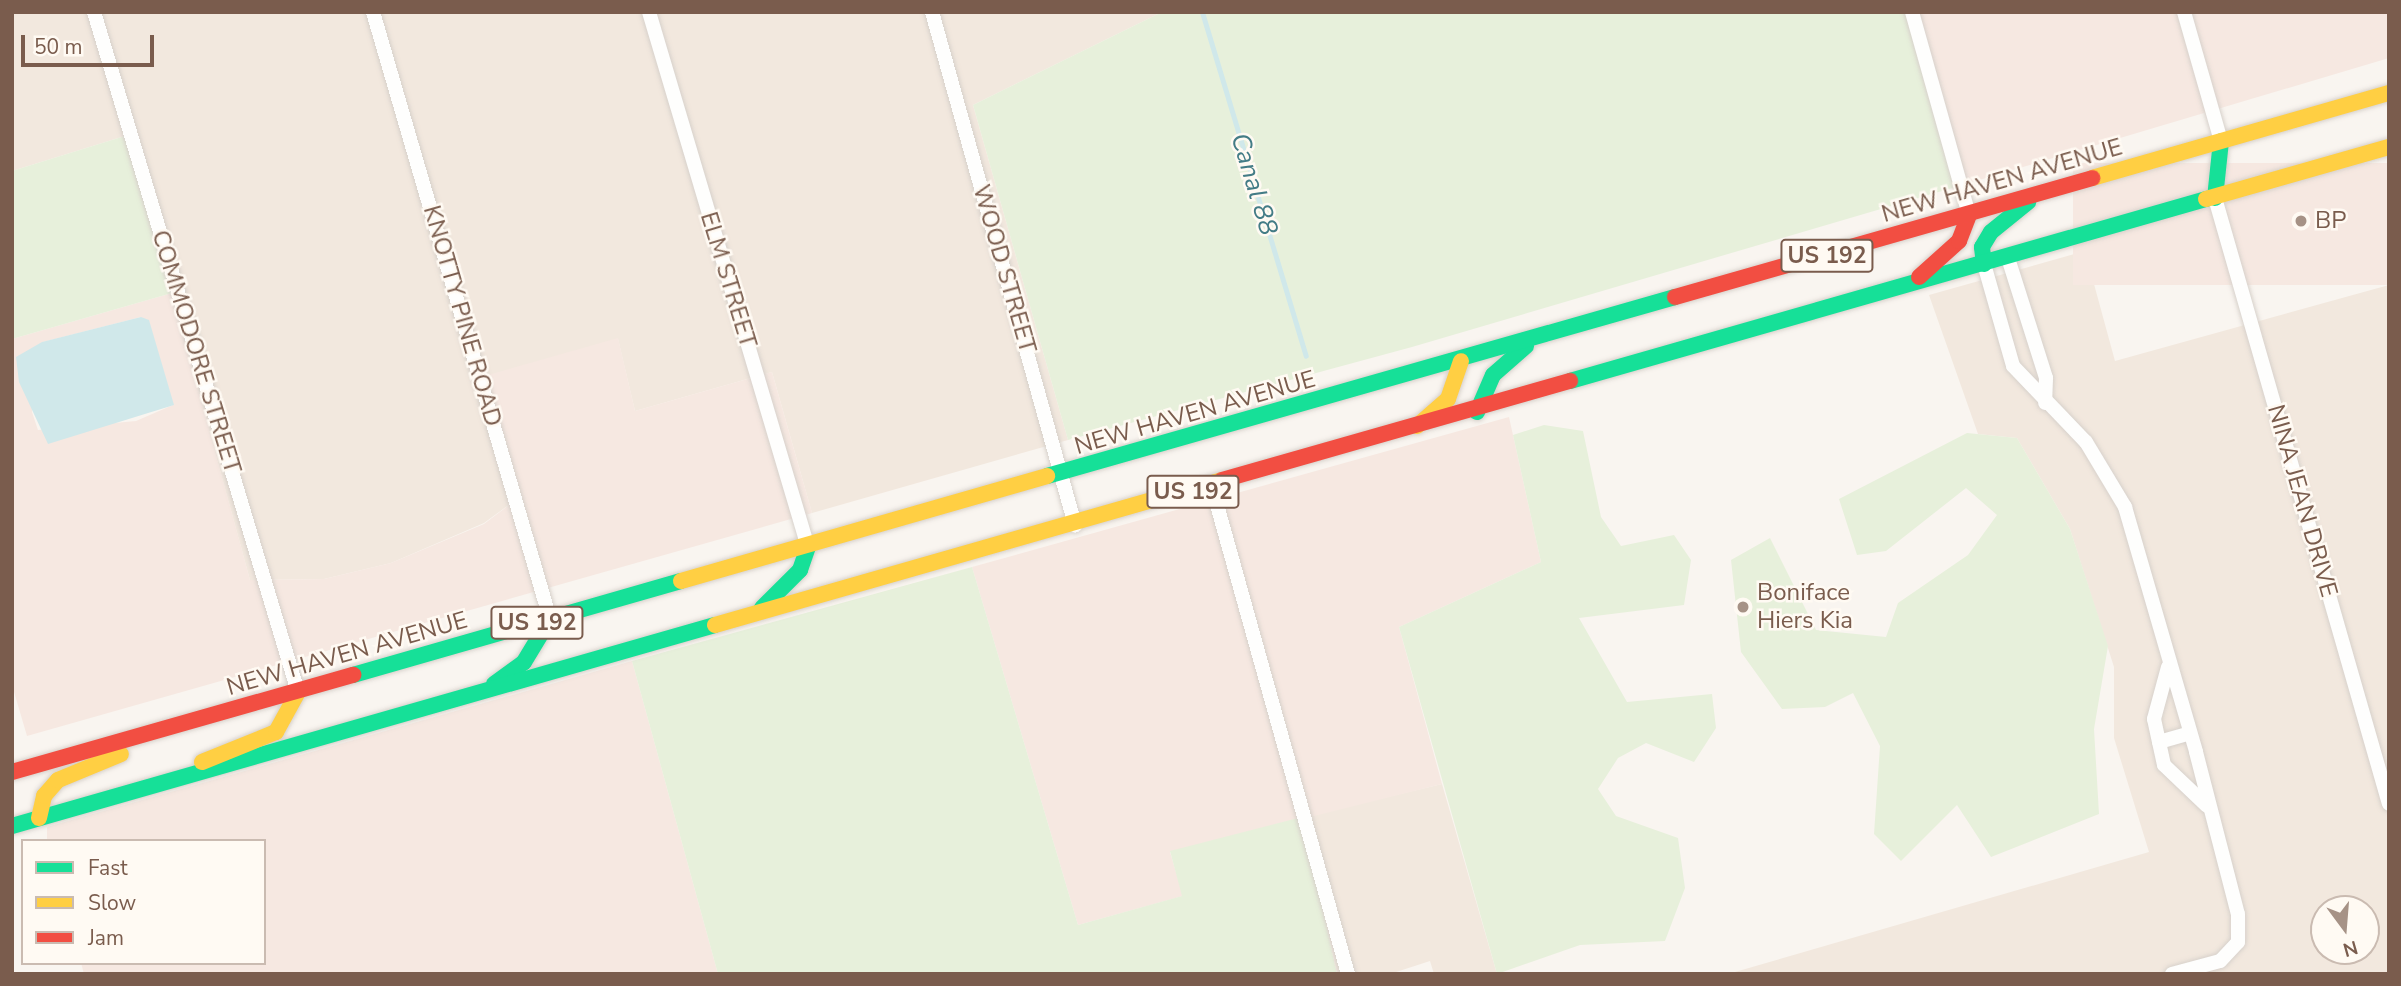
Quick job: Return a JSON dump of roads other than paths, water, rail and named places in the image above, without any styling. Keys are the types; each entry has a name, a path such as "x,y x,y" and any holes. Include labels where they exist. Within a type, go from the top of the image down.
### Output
{"main road":[{"name":"NEW HAVEN AVENUE","path":"12,772 1531,342 2389,93"},
{"path":"2215,198 2221,141"},
{"name":"US 192","path":"12,826 1477,412 2389,147"},
{"path":"1984,264 1982,247 1991,232 2036,196"},
{"path":"1908,286 1945,257 1969,215"},
{"path":"1477,412 1493,375 1531,342"},
{"path":"1412,430 1448,399 1460,379 1461,361"},
{"path":"751,617 785,590 808,547"},
{"path":"480,694 524,662 550,620"},
{"path":"183,777 212,755 275,732 298,692"},
{"path":"39,818 44,796 58,780 208,717"}],"street":[{"name":"COMMODORE STREET","path":"94,12 298,692"},
{"name":"KNOTTY PINE ROAD","path":"373,12 550,620"},
{"name":"ELM STREET","path":"649,12 808,547"},
{"name":"WOOD STREET","path":"932,12 1075,525"},
{"path":"1912,12 1969,215"},
{"path":"2184,12 2221,141"},
{"name":"NINA JEAN DRIVE","path":"2215,198 2389,804"},
{"path":"2008,258 2046,378 2045,402"},
{"path":"1984,264 2013,366 2045,402 2087,442 2125,508 2190,733 2207,806 2238,914 2238,942 2220,961 2172,974"},
{"path":"1212,487 1348,974"},
{"path":"2169,666 2154,719 2164,765 2207,806"},
{"path":"2159,742 2190,733"}],"water":[{"path":"141,317 149,320 174,405 48,444 19,382 16,357 42,342"}],"waterway":[{"name":"Canal 88","path":"1202,12 1306,356"}],"place":[{"name":"BP","path":"2301,221"},
{"name":"Boniface Hiers Kia","path":"1743,607"}]}
